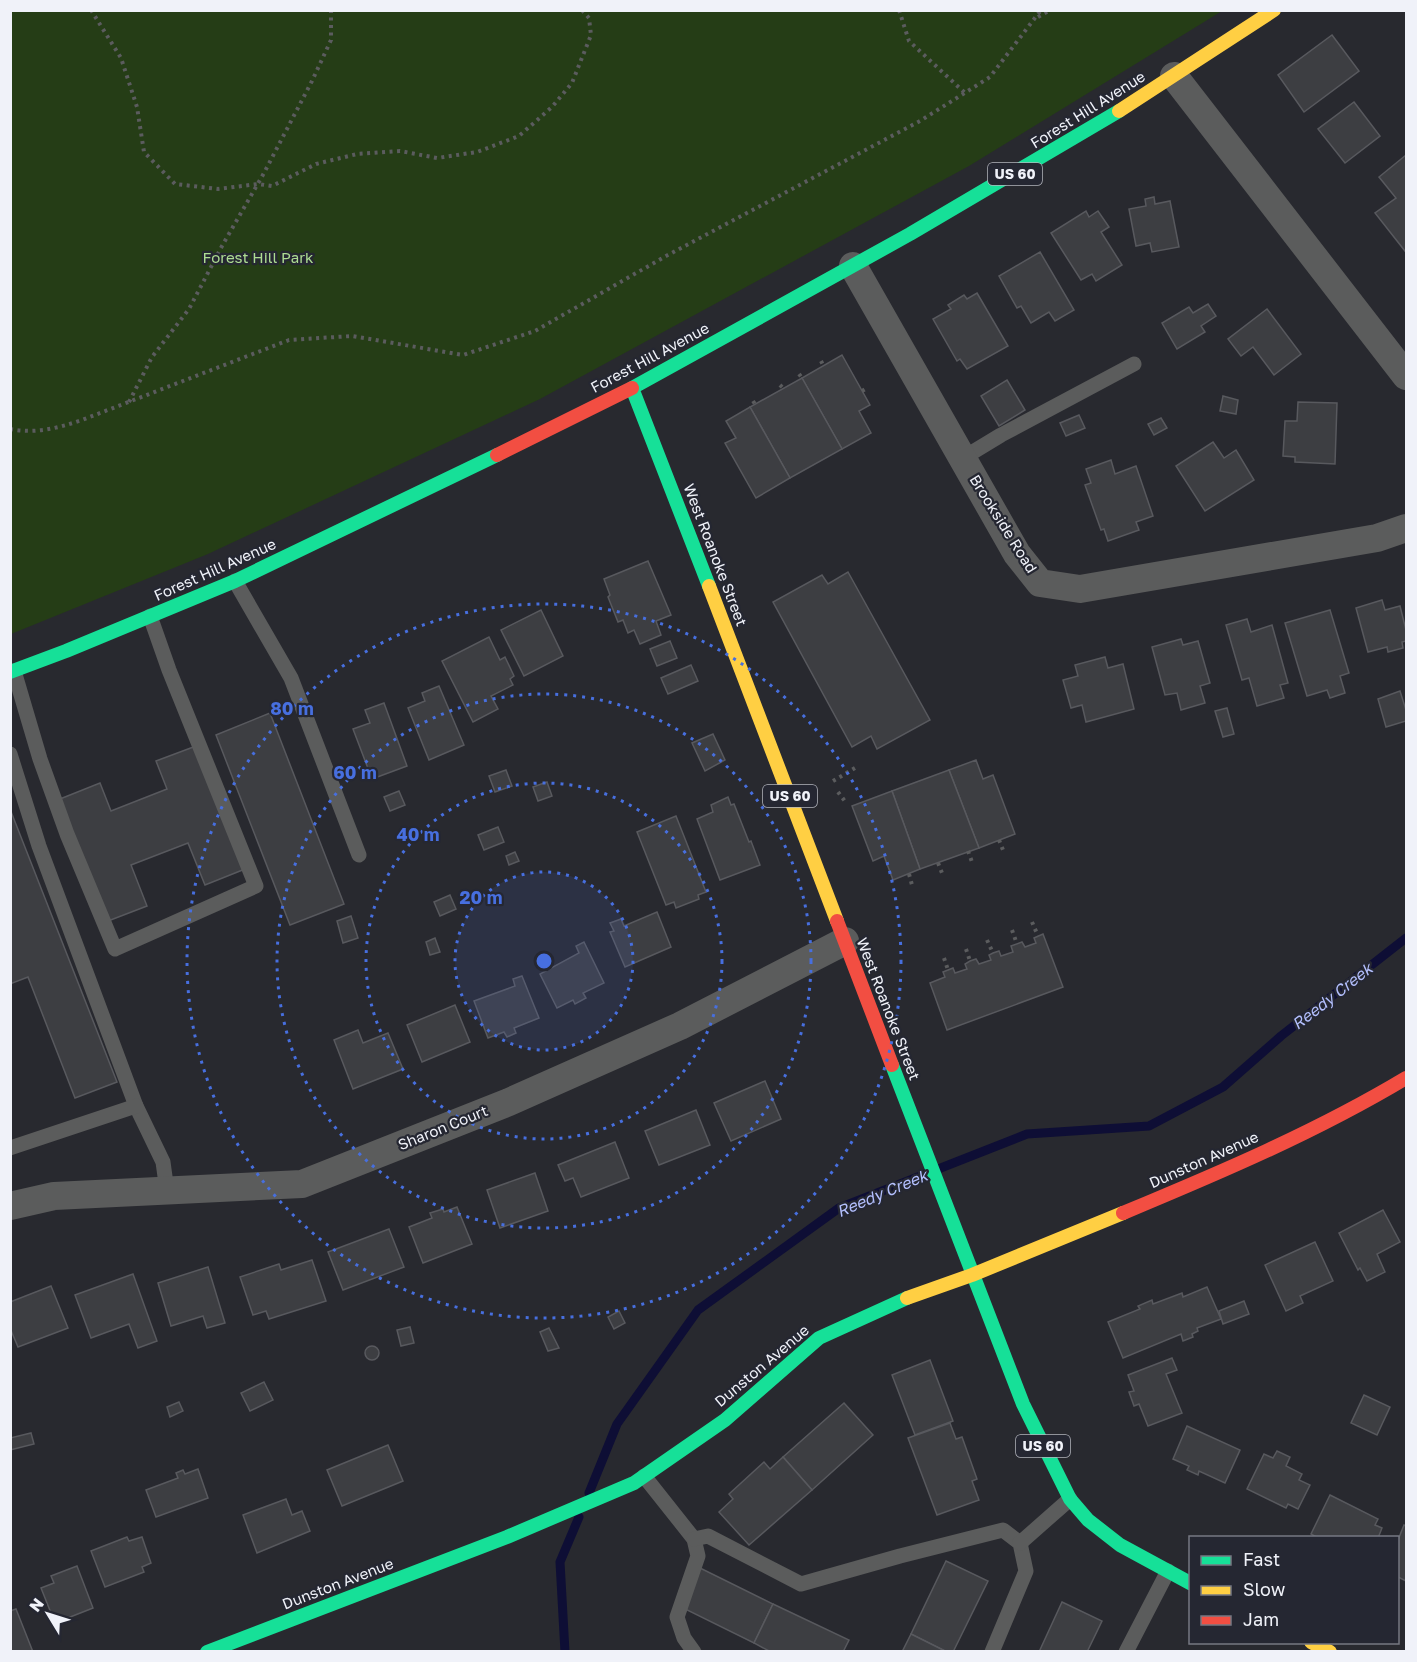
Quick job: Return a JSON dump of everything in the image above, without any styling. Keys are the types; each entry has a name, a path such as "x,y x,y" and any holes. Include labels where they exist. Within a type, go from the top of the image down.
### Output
{"main road":[{"name":"Forest Hill Avenue","path":"12,672 235,581 632,388 853,266 1068,143 1274,10"},
{"name":"West Roanoke Street","path":"632,388 1023,1404 1070,1499 1088,1520 1120,1545 1189,1582"},
{"name":"Dunston Avenue","path":"207,1652 507,1537 639,1480 725,1420 819,1338 897,1301 972,1275 1229,1169 1364,1103 1407,1078"},
{"path":"1315,1644 1330,1652"}],"street":[{"path":"1174,76 1407,376"},
{"name":"Brookside Road","path":"853,266 1017,554 1040,583 1080,589 1377,538 1407,528"},
{"name":"Sharon Court","path":"10,1206 54,1196 302,1184 509,1102 680,1026 845,941"}],"lane":[{"path":"963,458 1001,435 1134,364"},
{"path":"235,581 291,678 359,855"},
{"path":"12,672 63,824 116,949 256,886 169,670 150,616"},
{"path":"10,754 39,846 136,1107 163,1162 167,1191"},
{"path":"10,1148 136,1107"},
{"path":"639,1480 694,1539 698,1556 677,1617 684,1638 694,1652"},
{"path":"1020,1543 1070,1499"},
{"path":"694,1539 708,1536 801,1584 1002,1530 1020,1543 1026,1571 992,1652"},
{"path":"1126,1652 1168,1571"}],"path":[{"path":"91,10 121,58 137,106 144,152 175,184 218,189 258,184 273,186 316,164 357,154 400,151 437,158 477,152 519,136 552,107 572,83 591,35 589,18 582,10"},
{"path":"129,402 153,357 189,309 312,81 331,40 331,10"},
{"path":"898,10 909,41 965,93"},
{"path":"10,429 25,432 55,429 289,340 352,336 463,355 535,331 666,256 920,121 965,93 990,77 1041,10"},
{"path":"1034,19 1050,10"},
{"path":"833,781 855,768"},
{"path":"838,792 847,804"},
{"path":"999,840 1003,850"},
{"path":"968,851 972,862"},
{"path":"938,863 942,873"},
{"path":"909,874 912,885"},
{"path":"1032,922 1038,936"},
{"path":"1012,930 1017,944"},
{"path":"987,940 993,953"},
{"path":"966,949 970,962"},
{"path":"944,958 948,970"}],"green space":[{"name":"Forest Hill Park","path":"11,10 1222,11 969,166 540,399 208,554 11,634"}],"building":[{"path":"1332,35 1359,71 1304,112 1278,75"},
{"path":"1354,102 1380,136 1345,163 1318,129"},
{"path":"1406,155 1405,251 1375,213 1396,198 1379,177"},
{"path":"1154,197 1155,204 1170,201 1179,247 1152,252 1150,243 1136,246 1129,209 1146,206 1145,199"},
{"path":"1086,211 1089,217 1098,211 1109,227 1101,232 1122,265 1096,281 1092,274 1081,280 1051,233"},
{"path":"1040,252 1074,310 1055,321 1049,312 1031,323 1021,306 1017,308 999,276"},
{"path":"977,293 1008,346 967,369 960,359 957,361 933,319 951,309 948,305 964,295 967,299"},
{"path":"1208,304 1216,316 1201,326 1205,332 1177,349 1162,323 1189,307 1193,313"},
{"path":"1267,309 1301,354 1274,375 1253,347 1241,356 1228,339"},
{"path":"842,355 870,405 859,411 871,433 842,449 802,378"},
{"path":"802,378 842,449 790,478 750,407"},
{"path":"1007,380 1025,410 999,426 981,396"},
{"path":"1223,396 1238,400 1236,414 1220,411"},
{"path":"1298,402 1337,403 1335,464 1295,462 1295,457 1283,456 1285,421 1297,421"},
{"path":"750,407 790,478 756,498 725,443 736,438 726,421"},
{"path":"1079,415 1085,428 1066,436 1060,423"},
{"path":"1161,418 1167,428 1154,435 1148,424"},
{"path":"1213,442 1224,458 1236,450 1254,480 1205,511 1176,466"},
{"path":"1111,460 1115,474 1136,466 1153,516 1136,522 1139,530 1108,541 1104,529 1101,530 1085,485 1091,483 1086,469"},
{"path":"648,561 671,615 656,621 661,635 640,644 634,630 628,633 623,620 618,622 604,579"},
{"path":"848,572 930,720 877,749 871,736 852,747 773,602 822,575 828,584"},
{"path":"1382,600 1385,610 1400,606 1406,630 1406,641 1402,642 1403,648 1388,652 1387,647 1368,652 1356,608"},
{"path":"541,610 563,656 524,676 501,630"},
{"path":"1330,610 1349,673 1340,676 1345,693 1330,698 1327,690 1307,696 1285,623"},
{"path":"1247,619 1251,632 1272,625 1288,683 1280,685 1284,698 1257,706 1249,678 1242,680 1226,625"},
{"path":"489,637 500,660 505,657 514,676 510,679 513,685 491,696 498,709 473,722 442,661"},
{"path":"1181,639 1183,645 1198,641 1210,683 1200,686 1205,703 1181,710 1177,693 1165,695 1152,647"},
{"path":"670,641 677,658 657,666 650,649"},
{"path":"1105,657 1108,668 1123,664 1134,709 1086,722 1082,705 1071,708 1063,680 1078,676 1075,665"},
{"path":"691,665 698,681 668,694 661,678"},
{"path":"439,686 464,745 429,760 408,708 425,701 422,693"},
{"path":"1400,691 1406,710 1406,721 1386,727 1378,699"},
{"path":"384,703 407,766 372,779 353,729 370,723 365,710"},
{"path":"1227,708 1234,734 1223,737 1215,711"},
{"path":"270,713 344,904 290,925 216,735"},
{"path":"713,734 725,760 705,771 692,743"},
{"path":"196,746 245,869 205,885 188,843 131,865 147,906 108,921 60,799 100,783 111,811 167,789 156,761"},
{"path":"976,760 983,779 993,775 1015,834 979,848 949,770"},
{"path":"506,770 512,786 495,792 489,776"},
{"path":"949,770 979,848 920,869 892,791"},
{"path":"547,782 552,796 538,801 533,787"},
{"path":"399,791 405,805 390,811 384,797"},
{"path":"892,791 920,869 893,880 884,856 873,861 852,806"},
{"path":"728,797 731,805 734,804 760,865 720,880 697,819 713,812 711,805"},
{"path":"10,809 117,1082 75,1098 28,977 10,984"},
{"path":"676,816 706,892 698,895 699,899 676,908 674,902 666,905 637,832"},
{"path":"498,827 504,842 484,850 478,835"},
{"path":"515,852 519,861 509,865 506,856"},
{"path":"450,895 456,909 440,916 434,902"},
{"path":"657,912 671,947 625,967 610,932 614,931 610,923 621,919 624,926"},
{"path":"351,916 358,938 343,943 337,921"},
{"path":"1043,934 1063,987 947,1030 930,983 945,977 943,972 953,968 955,973 967,969 965,964 970,961 976,959 979,964 991,960 989,955 993,953 999,951 1001,956 1013,952 1011,946 1022,942 1025,947 1036,943 1034,938"},
{"path":"435,938 440,952 430,955 426,942"},
{"path":"584,942 604,983 583,993 586,998 575,1004 573,1000 557,1008 540,974 579,953 576,946"},
{"path":"522,976 539,1018 514,1028 516,1033 507,1037 504,1032 488,1038 474,1001 515,986 513,979"},
{"path":"455,1005 470,1042 422,1062 407,1025"},
{"path":"358,1030 363,1043 388,1033 403,1069 353,1089 334,1040"},
{"path":"765,1081 781,1119 731,1141 714,1103"},
{"path":"696,1110 710,1145 659,1165 645,1131"},
{"path":"615,1142 629,1178 581,1197 573,1178 565,1181 558,1165"},
{"path":"535,1173 548,1211 500,1228 487,1190"},
{"path":"457,1207 472,1244 423,1263 409,1227 432,1218 430,1213 443,1209 444,1212"},
{"path":"1383,1210 1400,1242 1377,1254 1385,1272 1367,1281 1360,1268 1358,1270 1339,1233"},
{"path":"389,1229 404,1267 343,1290 328,1252"},
{"path":"1315,1242 1333,1281 1300,1296 1303,1303 1286,1311 1265,1265"},
{"path":"312,1260 326,1301 269,1319 266,1311 253,1315 240,1277 279,1264 281,1270"},
{"path":"208,1267 225,1323 207,1328 203,1316 171,1326 158,1283"},
{"path":"133,1274 157,1341 138,1348 129,1324 91,1338 75,1295"},
{"path":"51,1286 68,1328 18,1347 10,1328 10,1302"},
{"path":"1207,1287 1221,1319 1197,1328 1198,1331 1192,1334 1193,1337 1183,1341 1181,1334 1123,1358 1108,1322 1140,1309 1138,1306 1152,1300 1153,1304 1182,1293 1183,1297"},
{"path":"1244,1301 1249,1314 1223,1324 1219,1311"},
{"path":"619,1311 625,1323 614,1329 608,1317"},
{"path":"410,1327 414,1343 401,1346 397,1330"},
{"path":"549,1328 559,1348 548,1351 540,1332"},
{"path":"369,1346 375,1346 379,1353 375,1360 369,1360 365,1356 365,1350"},
{"path":"1172,1358 1177,1370 1166,1374 1182,1413 1148,1426 1139,1404 1134,1406 1129,1392 1134,1391 1128,1375"},
{"path":"930,1360 953,1421 915,1435 892,1375"},
{"path":"264,1382 273,1400 250,1411 241,1393"},
{"path":"1364,1395 1390,1407 1377,1435 1351,1423"},
{"path":"179,1402 183,1411 170,1417 167,1407"},
{"path":"844,1403 873,1435 812,1490 783,1457"},
{"path":"950,1423 956,1439 962,1437 977,1479 972,1481 979,1500 937,1515 908,1438"},
{"path":"1187,1426 1240,1450 1225,1483 1199,1471 1198,1475 1187,1470 1189,1466 1173,1459"},
{"path":"31,1433 34,1444 10,1450 10,1438"},
{"path":"388,1445 403,1481 342,1506 327,1470"},
{"path":"1277,1451 1290,1457 1286,1466 1302,1474 1299,1480 1310,1485 1298,1509 1288,1504 1286,1508 1247,1489 1264,1454 1273,1458"},
{"path":"783,1457 812,1490 749,1545 719,1512 733,1499 729,1494 764,1462 770,1469"},
{"path":"198,1469 208,1498 156,1517 146,1490 178,1478 176,1473 183,1470 185,1474"},
{"path":"1330,1495 1378,1519 1375,1525 1382,1528 1379,1536 1314,1536 1311,1534"},
{"path":"286,1499 292,1515 302,1511 310,1531 257,1553 243,1515"},
{"path":"1404,1525 1406,1526 1406,1581 1399,1578 1399,1538"},
{"path":"127,1537 129,1541 142,1537 151,1563 142,1567 144,1572 105,1587 91,1551"},
{"path":"946,1561 988,1581 953,1652 947,1652 911,1634"},
{"path":"77,1566 93,1608 55,1623 41,1588 54,1583 51,1576"},
{"path":"700,1568 773,1604 754,1643 681,1607"},
{"path":"1062,1602 1102,1621 1087,1652 1039,1652"},
{"path":"773,1604 849,1640 843,1652 771,1652 754,1643"},
{"path":"16,1609 33,1652 10,1652 10,1611"},
{"path":"911,1634 947,1652 902,1652"}],"waterway":[{"name":"Reedy Creek","path":"589,1493 617,1424 698,1310 839,1208 1027,1134 1149,1126 1223,1087 1281,1036 1406,938"},
{"name":"Reedy Creek","path":"565,1652 560,1562 579,1517"}],"traffic: fast":[{"path":"709,586 632,388 910,234 1119,111"},
{"path":"10,672 235,581 497,455"},
{"path":"892,1065 1023,1404 1070,1499 1088,1520 1120,1545 1189,1582"},
{"path":"207,1652 507,1537 634,1483 725,1420 819,1338 907,1298"}],"traffic: slow":[{"path":"1119,111 1274,10"},
{"path":"709,586 837,921"},
{"path":"907,1298 972,1275 1123,1213"},
{"path":"1315,1644 1330,1652"}],"traffic: jam":[{"path":"497,455 632,388"},
{"path":"837,921 892,1065"},
{"path":"1123,1213 1302,1134 1406,1078"}]}
